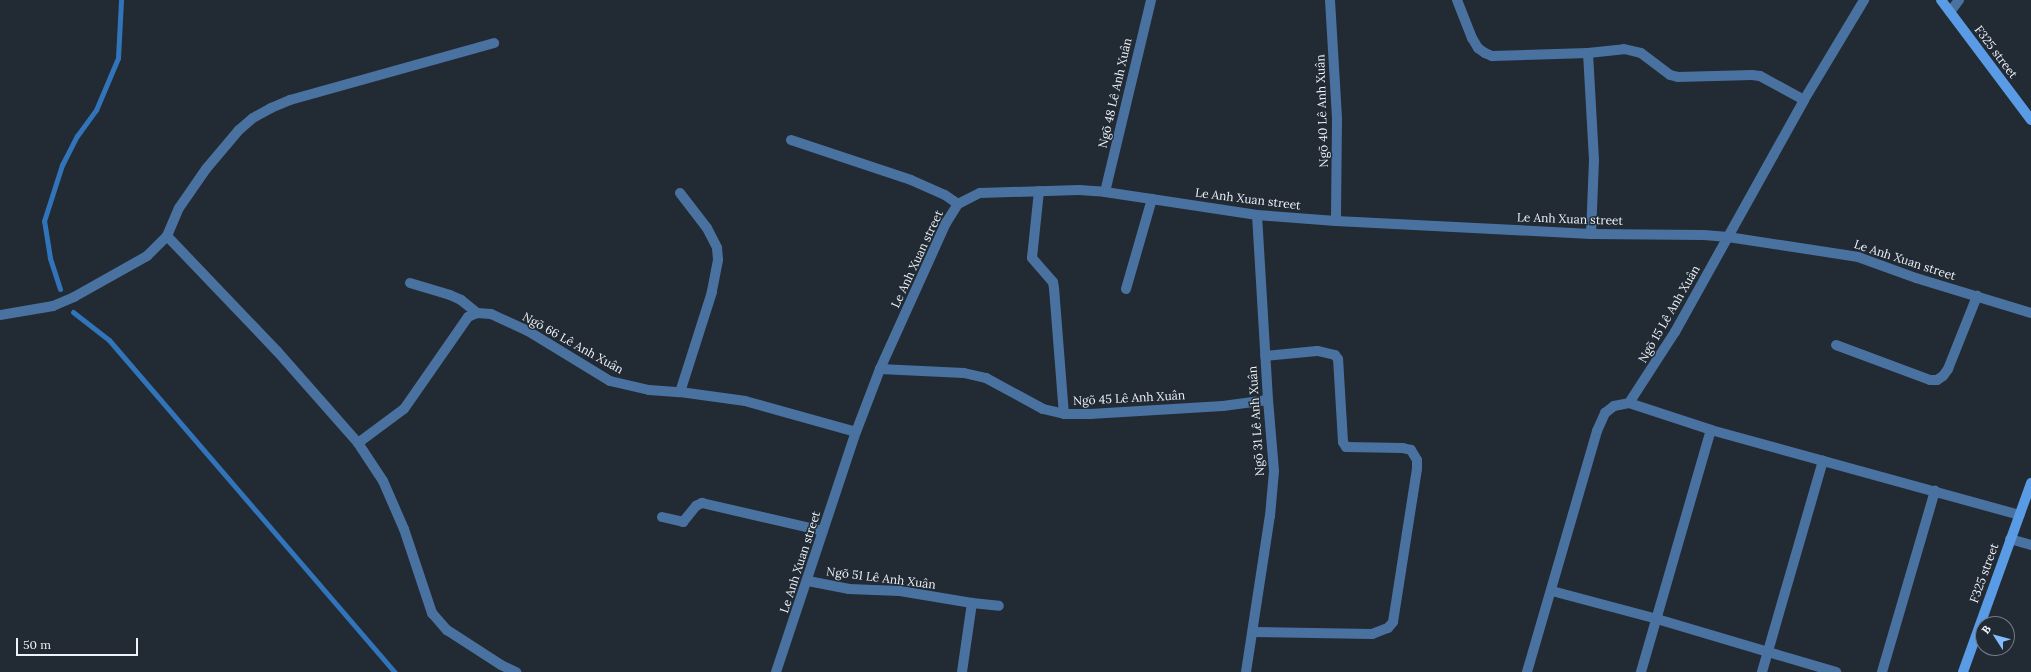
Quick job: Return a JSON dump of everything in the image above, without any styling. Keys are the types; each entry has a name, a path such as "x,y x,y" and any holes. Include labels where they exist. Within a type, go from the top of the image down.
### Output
{"main road":[{"name":"F325 street","path":"1941,0 2031,120"},
{"name":"F325 street","path":"1963,672 2031,483"}],"street":[{"name":"Ngõ 48 Lê Anh Xuân","path":"1105,192 1151,0"},
{"name":"Ngõ 40 Lê Anh Xuân","path":"1330,0 1337,119 1336,221"},
{"path":"1458,0 1472,38 1478,48 1484,53 1492,56 1588,53 1624,49 1641,53 1662,71 1670,75 1678,77 1756,76 1804,100"},
{"name":"Ngõ 15 Lê Anh Xuân","path":"1629,402 1672,337 1804,100 1864,0"},
{"path":"1950,12 1959,0"},
{"path":"0,315 53,306 74,297 147,256 167,236 179,208 206,169 239,130 253,118 290,100 494,43"},
{"path":"1588,53 1594,160 1591,234"},
{"path":"791,140 911,180 945,194 958,204"},
{"name":"Le Anh Xuan street","path":"776,672 808,581 856,432 880,369 940,236 958,204 980,193 1079,190 1105,192 1257,215 1336,221 1591,234 1704,235 1728,237 1858,257 1916,278 2031,313"},
{"path":"1039,191 1032,258 1052,282 1054,288 1064,414"},
{"path":"680,193 707,228 717,248 718,260 712,292 680,392"},
{"path":"1126,289 1152,199"},
{"name":"Ngõ 31 Lê Anh Xuân","path":"1246,672 1253,632 1274,471 1265,356 1257,215"},
{"path":"167,236 277,351 358,443 383,481 404,528 432,613 447,630 498,668 516,672"},
{"path":"358,443 404,409 468,317 477,313 461,300 450,294 410,283"},
{"path":"1836,345 1930,380 1937,380 1943,376 1948,369 1977,296"},
{"name":"Ngõ 66 Lê Anh Xuân","path":"477,313 491,314 528,331 610,381 649,390 680,392 744,401 856,432"},
{"path":"1253,632 1372,634 1388,628 1393,622 1417,469 1417,460 1411,450 1403,448 1346,446 1343,442 1338,359 1335,355 1317,351 1265,356"},
{"name":"Ngõ 45 Lê Anh Xuân","path":"880,369 964,374 986,378 1043,409 1064,414 1090,414 1223,406 1268,400"},
{"path":"1527,672 1552,591 1597,431 1605,413 1614,406 1629,402 1711,430 2019,515"},
{"path":"1641,672 1711,430"},
{"path":"1762,672 1824,461"},
{"path":"1882,672 1935,491"},
{"path":"662,517 683,522 696,506 702,503 823,531"},
{"path":"2010,539 2031,545"},
{"name":"Ngõ 51 Lê Anh Xuân","path":"808,581 850,589 900,591 1000,606"},
{"path":"1552,591 1656,619 1836,672"},
{"path":"962,672 972,603"}],"waterway":[{"path":"60,289 50,258 44,221 62,165 77,136 96,110 118,58 121,0"},
{"path":"73,312 109,340 395,672"}]}
